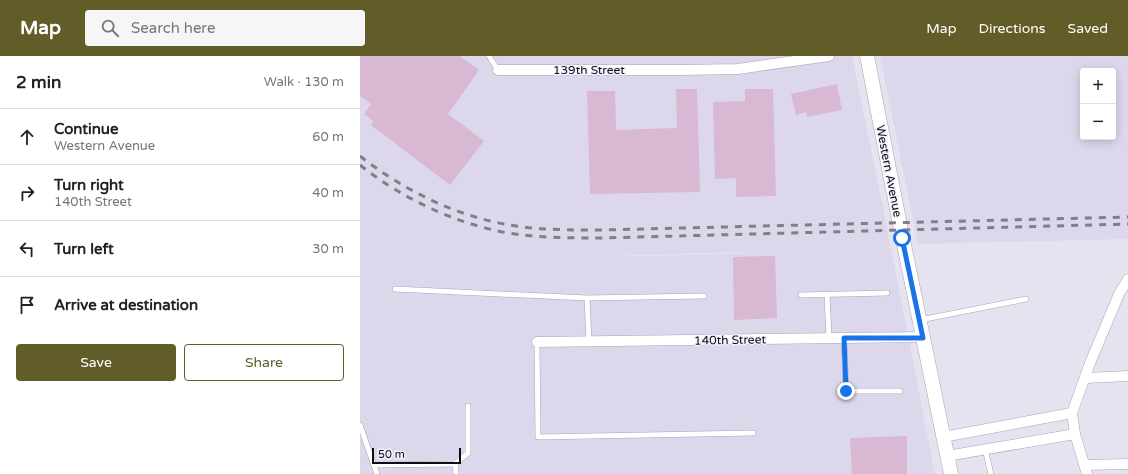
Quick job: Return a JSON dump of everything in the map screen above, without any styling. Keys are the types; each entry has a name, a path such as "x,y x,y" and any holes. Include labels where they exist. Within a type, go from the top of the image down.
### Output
{"main road":[{"name":"Western Avenue","path":"867,56 951,474"}],"street":[{"name":"139th Street","path":"498,70 680,70 738,68 829,56"},
{"path":"1128,279 1119,294 1072,413 1075,434 1085,469 1128,464"},
{"name":"140th Street","path":"537,342 923,338"},
{"path":"1085,378 1128,376"},
{"path":"943,437 1072,413"},
{"path":"947,456 1075,434"}],"lane":[{"path":"489,56 498,70"},
{"path":"395,289 587,298 704,296"},
{"path":"801,295 887,294"},
{"path":"827,295 829,338"},
{"path":"587,298 589,342"},
{"path":"919,320 1026,299"},
{"path":"844,338 846,391 900,391"},
{"path":"537,342 538,437 753,433"},
{"path":"374,465 455,464 468,453 468,406"},
{"path":"360,425 377,474"},
{"path":"985,449 991,474"},
{"path":"455,464 456,474"}],"shaded area":[{"path":"360,56 852,56 935,474 360,474","holes":["748,252 748,253 611,256"]},
{"path":"880,56 1128,56 1128,239 918,244"}],"building":[{"path":"360,56 460,56 479,70 448,114 484,141 450,185 371,125 373,121 364,114 371,104 360,96"},
{"path":"837,84 842,110 807,117 806,112 796,115 791,94"},
{"path":"676,89 697,89 700,192 590,194 587,91 615,91 616,130 677,128"},
{"path":"745,89 773,89 776,196 736,197 736,178 715,179 713,102 745,101"},
{"path":"775,256 777,318 734,320 733,257"},
{"path":"907,436 907,474 852,474 850,438"}],"railway":[{"path":"360,156 399,183 441,204 485,220 532,228 558,230 602,230 1128,217"},
{"path":"360,165 411,199 449,216 488,229 531,236 602,238 1128,224"}],"route":[{"path":"846,391 844,338 923,338 902,238"}]}
